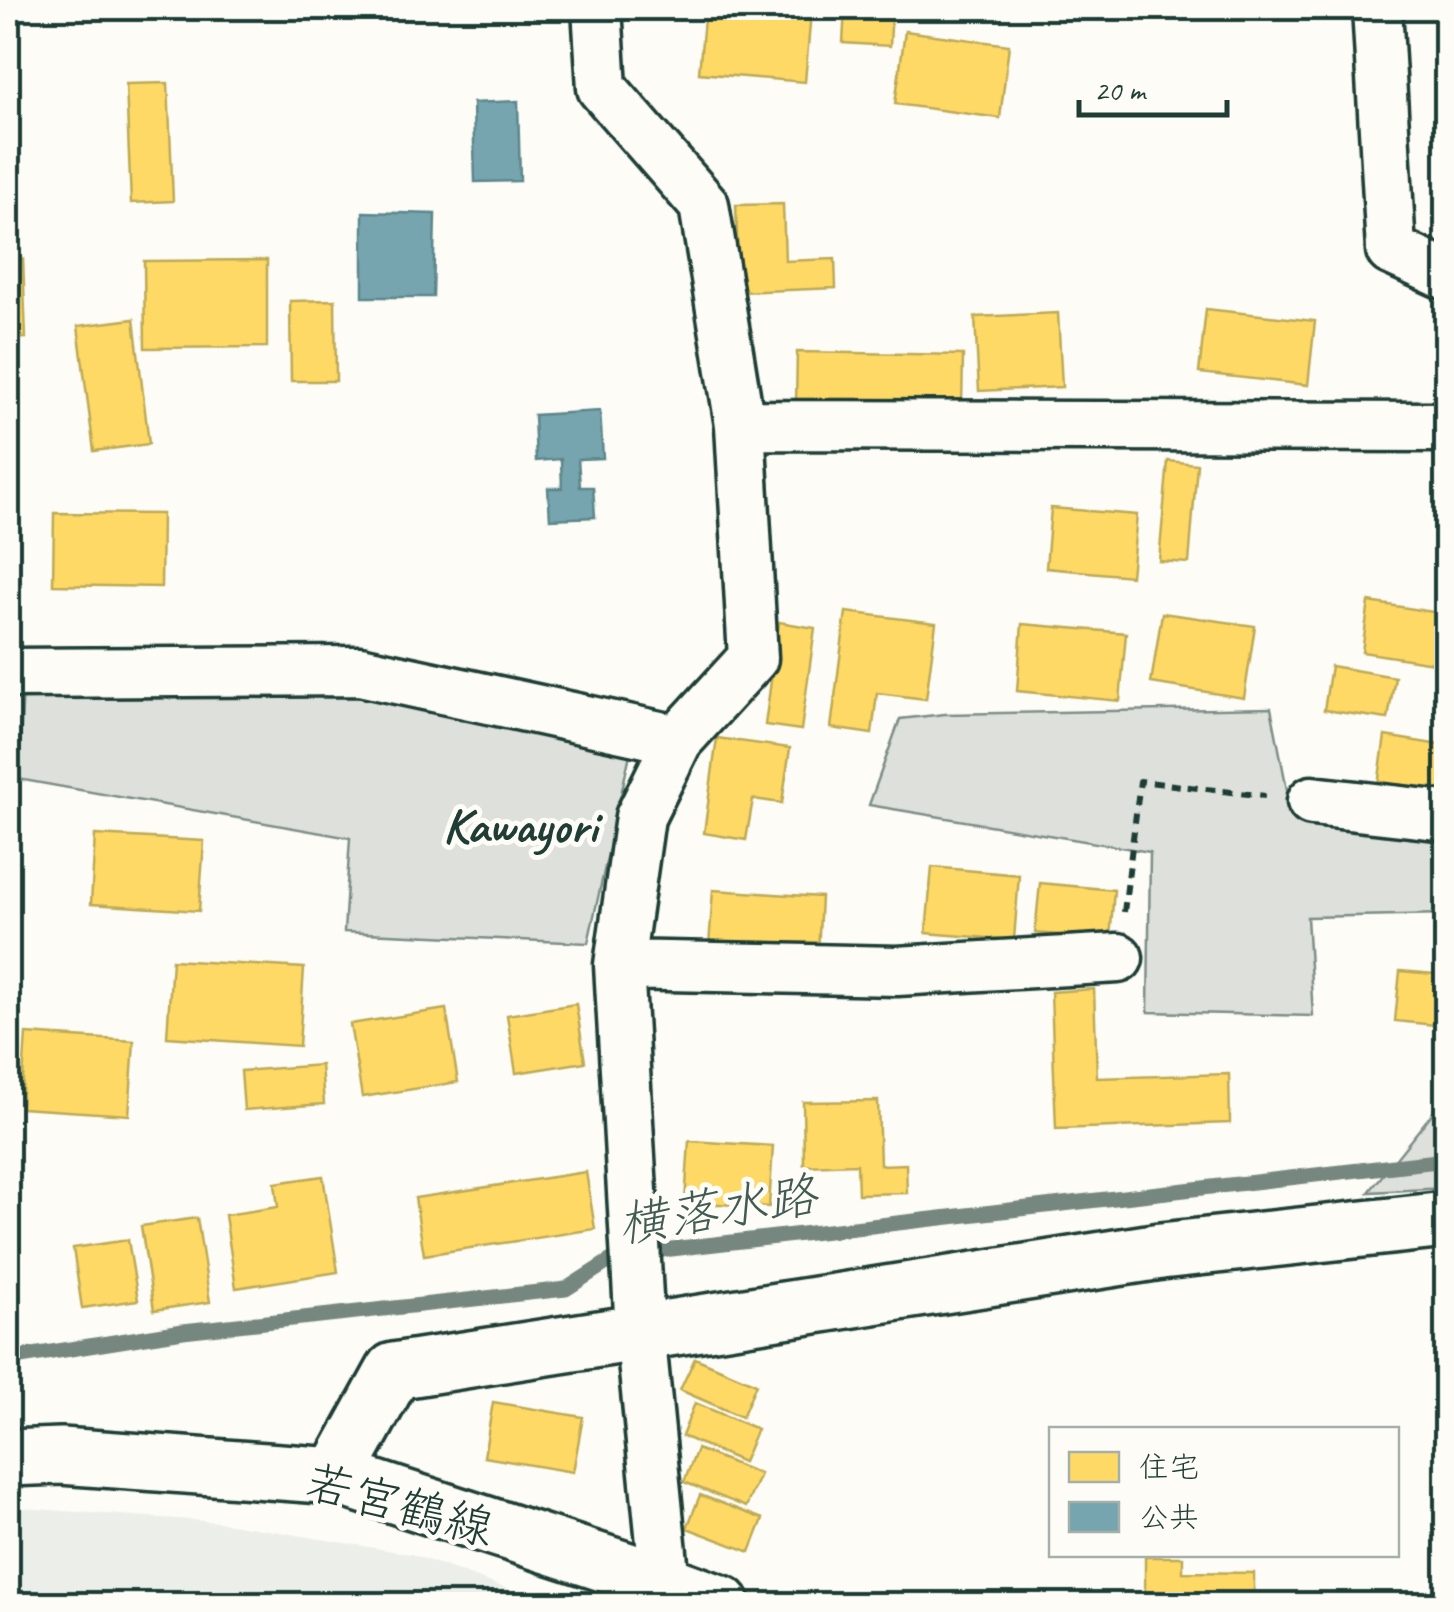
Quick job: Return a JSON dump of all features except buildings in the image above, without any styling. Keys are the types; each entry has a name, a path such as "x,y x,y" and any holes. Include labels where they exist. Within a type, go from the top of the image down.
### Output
{"street":[{"path":"596,8 602,88 704,205 740,426 753,658 678,740 640,816 619,965 638,1307 662,1594"},
{"path":"1378,8 1391,250 1446,275"},
{"path":"740,426 1446,427"},
{"path":"8,673 360,671 678,740"},
{"path":"1312,801 1446,816"},
{"path":"619,965 897,971 1118,958"},
{"path":"336,1476 394,1371 638,1307 1446,1220"},
{"name":"若宮鶴線","path":"8,1458 60,1456 336,1476 662,1594 722,1604"}],"path":[{"path":"1118,958 1140,782 1312,801"}],"shaded area":[{"path":"357,682 630,754 588,943 344,932 350,838 18,779 23,689"},
{"path":"1271,708 1291,810 1446,827 1446,914 1307,917 1313,1016 1148,1012 1150,852 869,805 900,719 945,714"},
{"path":"1446,1096 1446,1188 1369,1192"},
{"path":"8,1507 219,1522 411,1554 549,1604 8,1604"}],"waterway":[{"name":"横落水路","path":"8,1359 183,1331 566,1289 619,1255 1446,1160"}],"district":[{"name":"Kawayori","path":"520,824"}]}
